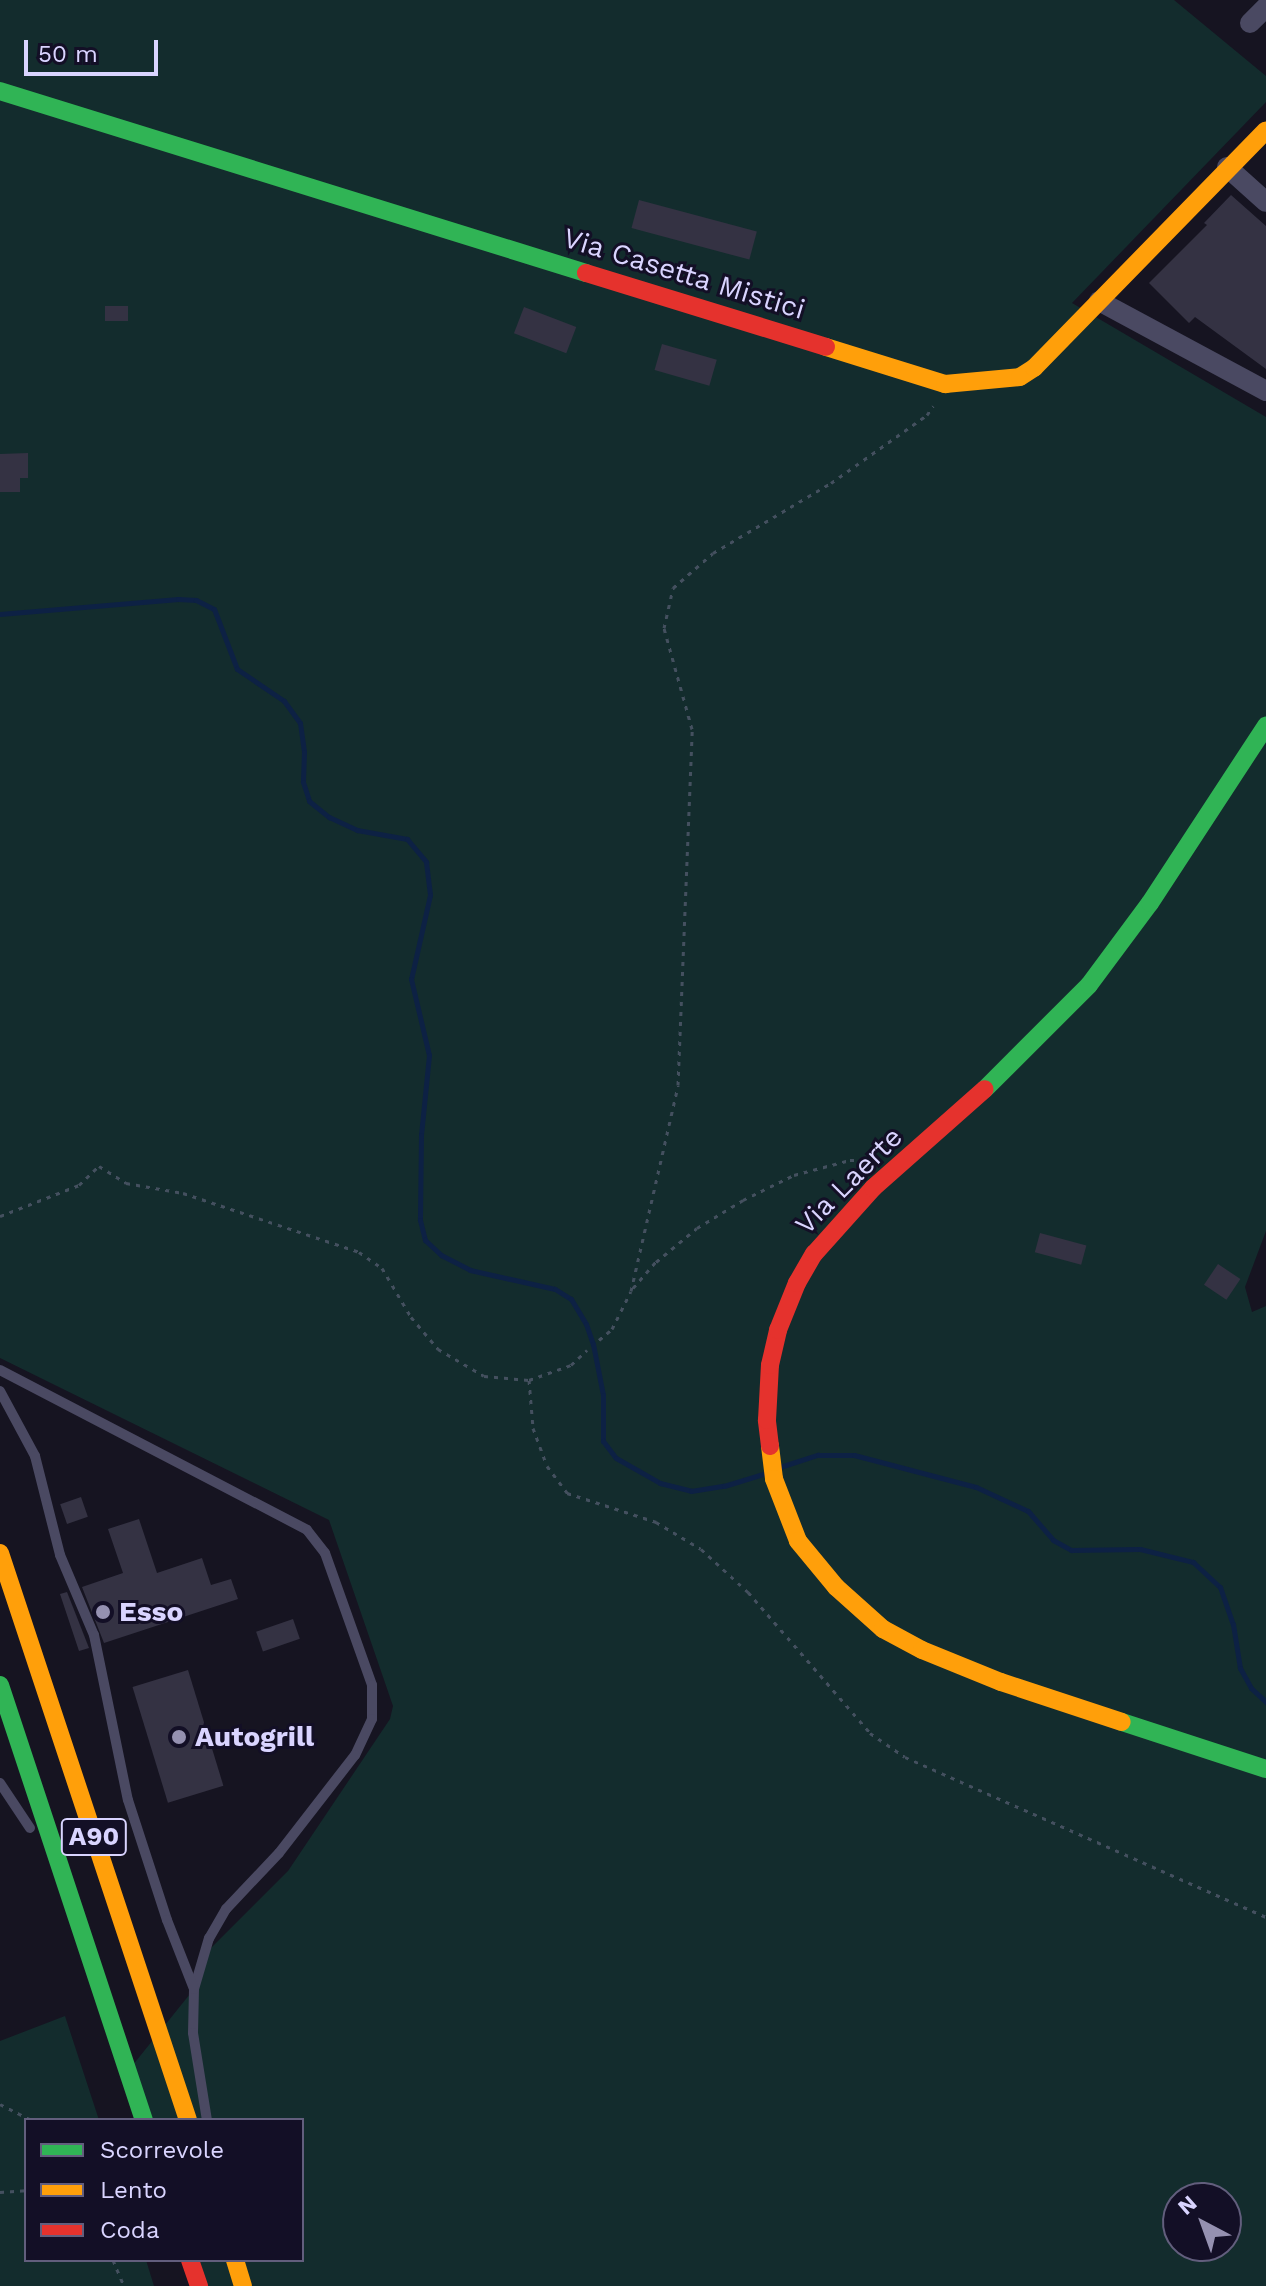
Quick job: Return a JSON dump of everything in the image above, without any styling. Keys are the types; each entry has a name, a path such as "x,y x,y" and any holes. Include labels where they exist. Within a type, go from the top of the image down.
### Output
{"main road":[{"name":"Via Casetta Mistici","path":"0,91 945,384 1020,377 1062,343 1227,167 1266,130"},
{"name":"Via Laerte","path":"1266,726 1150,903 1099,973 1034,1043 906,1162 873,1188 832,1231 797,1283 772,1356 767,1437 779,1497 798,1541 818,1567 858,1608 900,1639 1001,1682 1266,1769"},
{"name":"A90","path":"0,1553 187,2118"},
{"name":"A90","path":"0,1685 143,2118"},
{"path":"191,2262 199,2286"},
{"path":"235,2262 243,2286"}],"street":[{"path":"1250,23 1266,7"},
{"path":"1227,167 1266,202"},
{"path":"1099,301 1266,390"}],"lane":[{"path":"0,1370 307,1530 325,1553 372,1685 372,1719 359,1747 286,1845 221,1916 209,1938 194,1989 194,2055 207,2118"},
{"path":"0,1391 31,1447 60,1555 94,1635 128,1800 167,1920 194,1989"},
{"path":"0,1783 43,1850 75,1909"}],"path":[{"path":"599,1340 612,1329 631,1291 678,1085 692,729 664,628 673,588 713,553 831,483 927,415 945,384"},
{"path":"631,1291 656,1262 697,1228 794,1175 850,1160 906,1162"},
{"path":"0,1216 79,1185 99,1166 126,1183 183,1193 359,1252 382,1268 411,1317 438,1349 484,1376 529,1380 571,1365 587,1350"},
{"path":"529,1380 533,1428 547,1466 567,1493 656,1522 701,1549 748,1592 870,1733 905,1757 1266,1917"},
{"path":"0,2104 28,2118"},
{"path":"0,2192 24,2190"},
{"path":"114,2262 124,2286"}],"green space":[{"path":"0,0 1174,0 1266,76 1266,102 1072,303 1266,417 1266,1231 1245,1287 1252,1312 1266,1306 1266,2286 199,2286 191,2262 304,2262 304,2118 143,2118 128,2071 194,1989 204,1955 288,1871 390,1719 393,1706 329,1520 0,1358"},
{"path":"65,2016 98,2118 24,2118 24,2262 147,2262 154,2286 0,2286 0,2041"}],"building":[{"path":"1231,195 1266,226 1266,369 1195,317 1189,323 1149,283 1207,225 1204,223"},
{"path":"639,200 757,232 749,260 631,228"},
{"path":"105,306 128,306 128,321 105,321"},
{"path":"524,307 576,327 566,353 514,333"},
{"path":"662,344 717,360 709,386 655,370"},
{"path":"28,453 28,478 20,478 20,492 0,492 0,454"},
{"path":"1040,1233 1086,1245 1081,1265 1035,1252"},
{"path":"1218,1264 1240,1279 1226,1300 1204,1285"},
{"path":"81,1497 88,1517 67,1524 60,1504"},
{"path":"139,1519 157,1573 202,1558 211,1585 231,1579 238,1599 104,1643 82,1587 123,1573 108,1529"},
{"path":"67,1592 89,1648 79,1651 60,1594"},
{"path":"293,1619 300,1639 263,1652 256,1632"},
{"name":"Autogrill","path":"188,1670 223,1786 168,1803 133,1687"}],"waterway":[{"path":"0,614 178,599 196,600 214,609 237,669 284,701 300,723 304,752 303,782 309,801 329,817 357,830 407,839 426,862 430,895 411,979 429,1055 421,1135 420,1220 425,1240 441,1255 470,1270 555,1289 571,1299 586,1324 593,1344 603,1395 603,1441 616,1458 660,1483 691,1491 724,1486 763,1474"},
{"path":"780,1467 818,1455 854,1455 976,1487 1028,1511 1053,1540 1071,1550 1140,1549 1193,1562 1220,1587 1233,1624 1240,1668 1251,1688 1266,1702"}],"traffic: fast":[{"path":"0,91 586,273"},
{"path":"985,1089 1089,985 1150,903 1266,726"},
{"path":"0,1685 143,2118"},
{"path":"1122,1722 1266,1769"}],"traffic: slow":[{"path":"826,347 945,384 1020,377 1034,368 1266,130"},
{"path":"770,1446 774,1479 798,1541 836,1587 883,1629 922,1650 1001,1682 1122,1722"},
{"path":"0,1553 187,2118"},
{"path":"236,2262 243,2286"}],"traffic: jam":[{"path":"586,273 826,347"},
{"path":"770,1446 767,1420 770,1365 778,1330 797,1283 814,1254 873,1188 985,1089"},
{"path":"191,2262 199,2286"}],"place":[{"name":"Esso","path":"103,1612"},
{"name":"Autogrill","path":"179,1737"}]}
